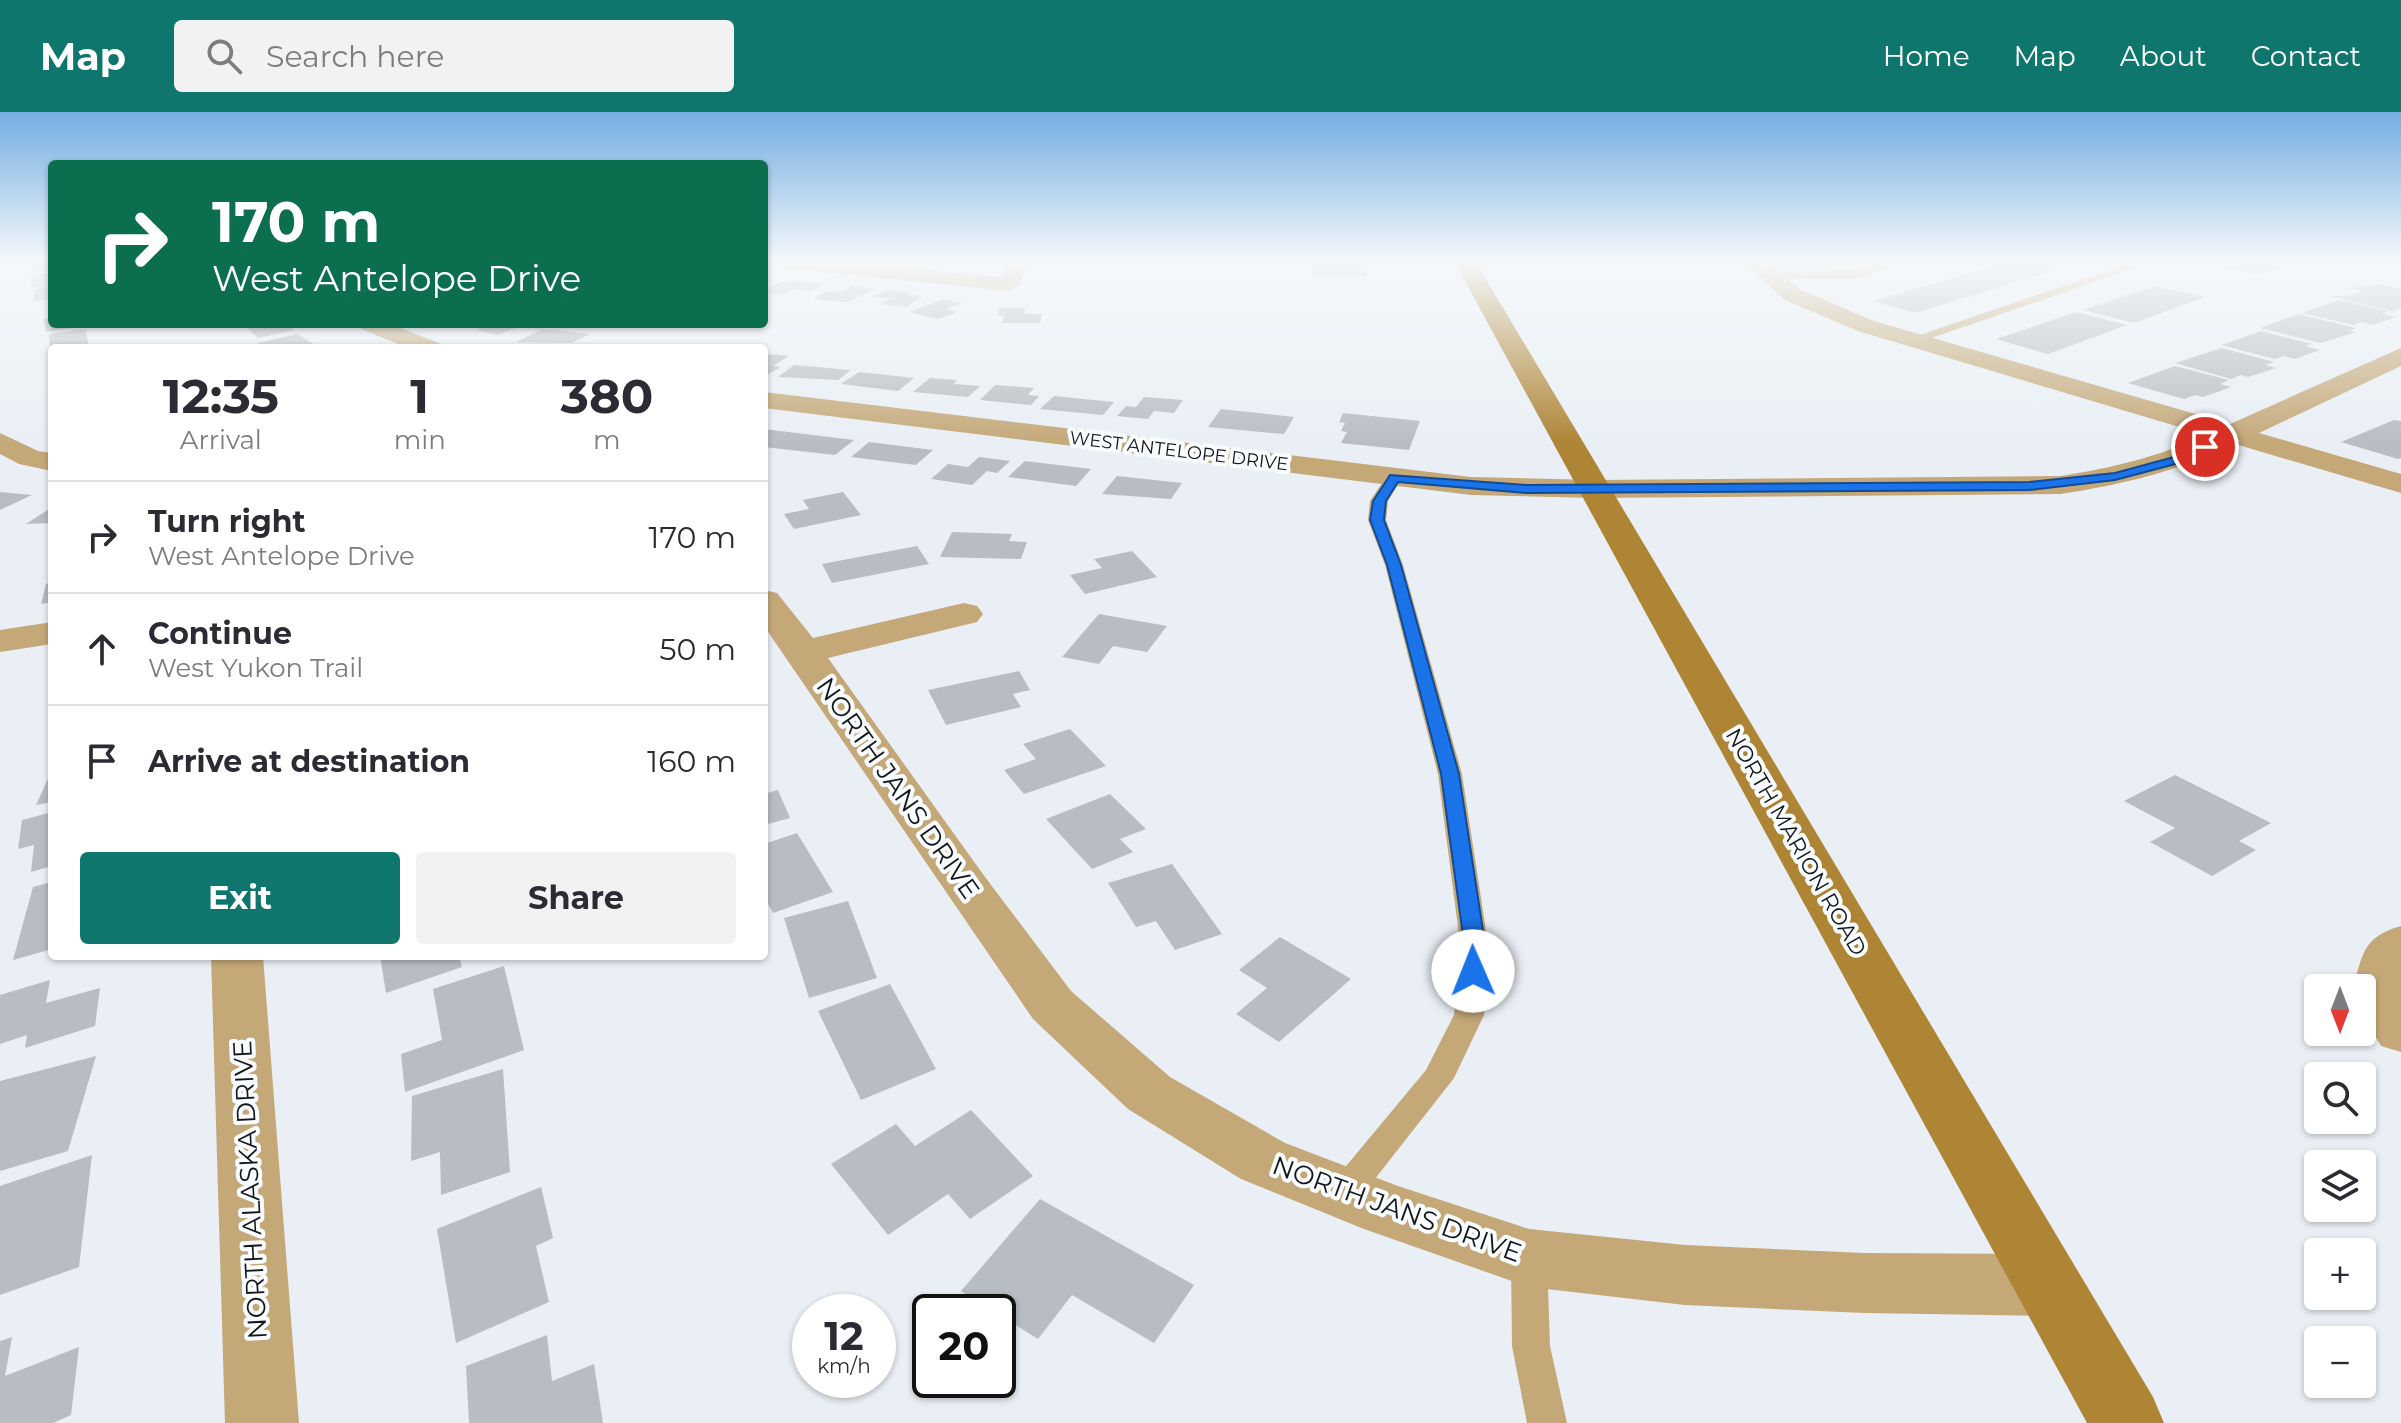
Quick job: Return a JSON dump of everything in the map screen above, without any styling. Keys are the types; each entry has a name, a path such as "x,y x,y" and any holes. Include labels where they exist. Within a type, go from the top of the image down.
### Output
{"main road":[{"name":"NORTH MARION ROAD","path":"1499,322 2127,1423"}],"street":[{"path":"1861,322 2401,484"},
{"path":"379,328 420,344"},
{"name":"WEST ANTELOPE DRIVE","path":"768,400 1471,486 1594,489 2060,485 2115,477 2179,459 2395,362"},
{"path":"0,442 30,458 48,461"},
{"name":"NORTH JANS DRIVE","path":"768,606 804,652 967,889 1052,1005 1149,1093 1263,1161 1529,1258 1685,1275 1865,1283 2048,1285"},
{"path":"804,652 964,614"},
{"path":"0,641 48,634"},
{"path":"2401,944 2389,953 2378,994 2401,1031"},
{"name":"NORTH ALASKA DRIVE","path":"237,960 262,1423"}],"lane":[{"path":"1912,340 1966,322"},
{"path":"1344,1193 1438,1078 1469,1015 1475,950 1450,774 1394,565 1377,520 1379,501 1394,478"},
{"path":"1529,1258 1531,1346 1547,1423"}],"building":[{"path":"44,322 48,322 48,328 73,328 46,332"},
{"path":"2046,322 2116,322 2127,325 2048,354 1996,339"},
{"path":"2276,322 2332,322 2356,328 2349,331 2357,332 2320,343 2260,328"},
{"path":"247,328 295,330 258,338"},
{"path":"481,328 516,328 498,335 475,330"},
{"path":"86,329 88,344 50,344 49,334"},
{"path":"543,329 590,334 571,343 516,342"},
{"path":"2261,331 2312,344 2305,346 2320,350 2295,359 2283,356 2275,359 2221,345"},
{"path":"297,334 314,344 259,344"},
{"path":"2222,348 2274,362 2265,365 2276,368 2231,379 2175,363"},
{"path":"768,354 789,356 773,366 781,367 768,374"},
{"path":"794,365 851,370 838,380 778,377"},
{"path":"2175,366 2229,380 2220,384 2231,387 2203,397 2195,395 2184,399 2128,383"},
{"path":"859,372 914,378 898,391 841,384"},
{"path":"930,378 980,386 968,397 913,392"},
{"path":"995,385 1034,388 1028,395 1039,396 1031,405 980,400"},
{"path":"1054,396 1114,402 1103,415 1040,409"},
{"path":"1144,397 1183,400 1174,413 1154,411 1148,419 1117,416 1126,406 1136,407"},
{"path":"1221,409 1294,417 1284,434 1208,427"},
{"path":"1343,413 1420,421 1409,450 1341,443 1347,432 1341,431 1345,423 1339,422"},
{"path":"2394,420 2401,421 2401,458 2341,442"},
{"path":"768,429 854,440 835,455 768,447"},
{"path":"869,442 933,450 916,465 851,457"},
{"path":"979,457 1010,461 997,473 987,471 972,485 931,479 948,464 968,467"},
{"path":"1025,461 1091,469 1076,486 1008,477"},
{"path":"1117,476 1182,483 1171,499 1102,494"},
{"path":"0,492 32,495 0,510"},
{"path":"843,492 861,515 794,529 784,514 809,509 803,500"},
{"path":"48,510 48,523 26,524"},
{"path":"952,532 1012,534 1009,541 1027,542 1021,559 940,557"},
{"path":"917,546 929,564 832,583 822,564"},
{"path":"1132,551 1157,577 1085,594 1070,575 1102,568 1094,559"},
{"path":"46,584 48,603 41,604"},
{"path":"1099,614 1167,626 1147,652 1113,646 1099,664 1062,657"},
{"path":"1019,671 1030,690 1013,694 1021,707 946,725 928,690"},
{"path":"1070,729 1106,766 1024,794 1004,770 1036,759 1023,744"},
{"path":"2175,775 2271,823 2239,841 2256,850 2212,876 2150,842 2175,828 2124,801"},
{"path":"48,779 48,803 36,805"},
{"path":"778,790 790,818 768,824 768,793"},
{"path":"1110,794 1146,829 1120,839 1133,852 1092,869 1046,819"},
{"path":"48,813 48,867 31,872 34,845 18,849 22,820"},
{"path":"797,833 833,892 773,913 768,904 768,843"},
{"path":"1172,864 1222,934 1175,950 1156,921 1136,927 1108,883"},
{"path":"48,883 48,950 13,960 33,887"},
{"path":"848,901 877,978 809,998 784,918"},
{"path":"1280,937 1351,979 1279,1042 1236,1014 1267,988 1239,970"},
{"path":"381,960 460,960 462,967 386,993"},
{"path":"504,966 524,1050 405,1092 401,1054 442,1040 433,989"},
{"path":"50,980 46,1003 100,988 95,1026 25,1048 27,1035 0,1044 0,995"},
{"path":"890,984 936,1069 861,1100 818,1011"},
{"path":"96,1056 68,1151 0,1171 0,1081"},
{"path":"503,1069 510,1172 441,1195 440,1152 411,1161 412,1096"},
{"path":"971,1110 1033,1176 970,1219 948,1194 888,1235 831,1164 896,1124 915,1146"},
{"path":"92,1155 79,1267 0,1295 0,1186"},
{"path":"541,1187 553,1238 536,1246 549,1302 456,1343 437,1229"},
{"path":"1040,1199 1194,1285 1154,1343 1072,1295 1038,1339 1016,1325 1016,1294 966,1294 961,1291"},
{"path":"547,1335 552,1381 594,1364 603,1423 469,1423 466,1366"},
{"path":"12,1337 5,1376 79,1347 71,1415 53,1423 0,1423 0,1341"}],"route":[{"path":"1473,971 1475,950 1450,774 1394,565 1377,520 1379,501 1394,478 1526,489 2060,485 2115,477 2179,459 2205,447"}]}
